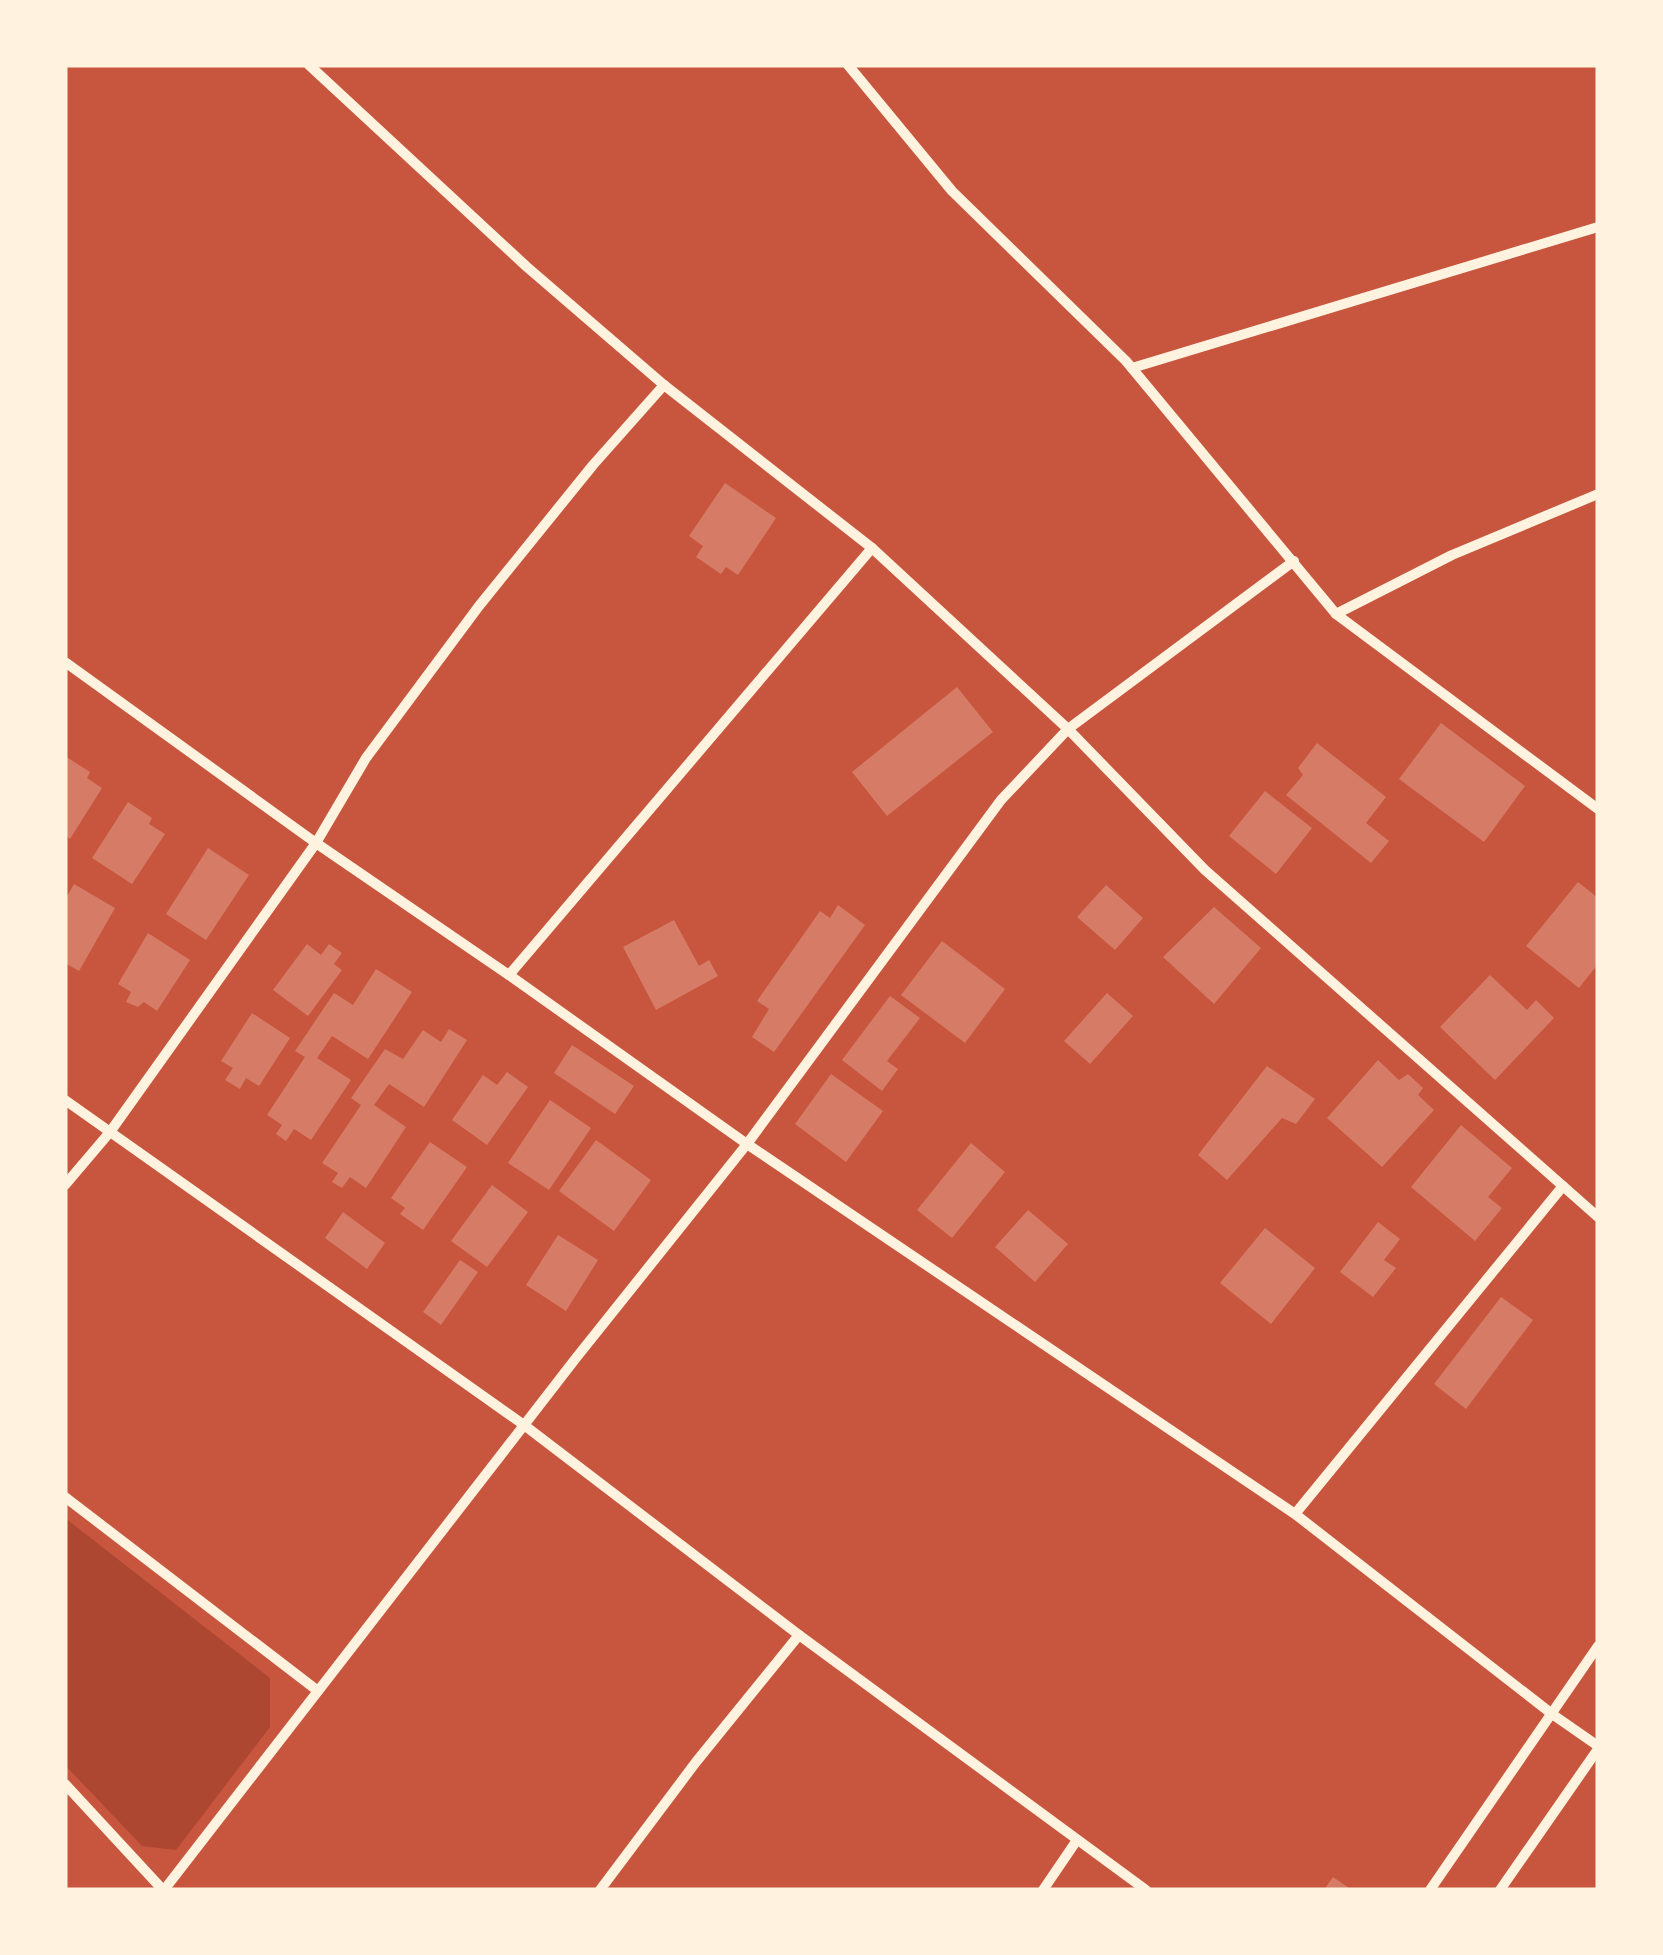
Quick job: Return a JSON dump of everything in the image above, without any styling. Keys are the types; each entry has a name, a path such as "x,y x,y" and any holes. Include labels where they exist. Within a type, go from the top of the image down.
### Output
{"street":[{"path":"309,65 526,267 664,385 872,548 1068,729 1205,870 1598,1217"},
{"path":"848,65 952,190 1132,368 1336,614 1597,806"},
{"path":"1132,368 1598,227"},
{"path":"65,1186 110,1132 316,843 366,758 479,606 592,465 664,385"},
{"path":"1336,614 1452,555 1598,494"},
{"path":"509,975 872,548"},
{"path":"65,1784 164,1890 747,1144 1001,800 1068,729 1294,562"},
{"path":"65,662 747,1144 1295,1514 1598,1748 1500,1890"},
{"path":"65,1100 524,1425 799,1636 1146,1890"},
{"path":"1295,1514 1563,1186"},
{"path":"65,1497 318,1691"},
{"path":"600,1890 696,1762 799,1636"},
{"path":"1430,1890 1598,1646"},
{"path":"1043,1890 1077,1840"}],"shaded area":[{"path":"65,1518 270,1678 270,1727 176,1850 142,1846 65,1765"}],"building":[{"path":"725,483 776,518 738,575 726,567 721,574 696,557 703,546 689,536"},
{"path":"957,687 993,732 887,816 852,772"},
{"path":"1441,723 1525,786 1484,842 1399,779"},
{"path":"1317,743 1386,797 1366,823 1389,841 1371,863 1286,795 1303,775 1298,768"},
{"path":"65,756 90,772 87,778 102,788 70,839 65,835"},
{"path":"1265,791 1312,828 1276,874 1229,836"},
{"path":"128,802 152,818 149,824 165,834 132,884 92,858"},
{"path":"208,848 249,875 206,940 166,914"},
{"path":"1578,882 1598,898 1598,964 1579,988 1526,946"},
{"path":"74,884 115,908 79,971 65,963 65,900"},
{"path":"1106,885 1143,918 1115,950 1077,917"},
{"path":"838,905 865,925 774,1052 752,1037 769,1009 757,1001 820,911 830,918"},
{"path":"1214,907 1261,948 1214,1004 1163,957"},
{"path":"674,920 699,966 709,960 718,976 656,1010 623,947"},
{"path":"148,933 190,960 157,1011 144,1002 138,1007 126,1002 131,992 118,984"},
{"path":"942,941 1005,989 965,1043 901,995"},
{"path":"307,944 321,955 329,944 342,953 334,964 342,970 308,1016 273,990"},
{"path":"376,969 412,992 368,1059 332,1036 317,1058 351,1080 311,1140 294,1129 286,1141 276,1134 282,1125 267,1115 305,1057 295,1051 334,993 353,1005"},
{"path":"1490,975 1527,1010 1536,1000 1554,1018 1495,1080 1440,1027"},
{"path":"1107,993 1133,1016 1090,1064 1064,1041"},
{"path":"890,996 920,1018 887,1061 898,1069 882,1091 842,1060"},
{"path":"252,1013 290,1038 259,1086 246,1078 240,1089 225,1080 233,1068 221,1061"},
{"path":"449,1029 467,1040 424,1107 389,1084 374,1105 406,1127 366,1188 350,1177 342,1188 332,1182 338,1173 322,1163 361,1105 351,1098 385,1049 403,1059 423,1030 441,1042"},
{"path":"572,1045 634,1086 615,1114 554,1073"},
{"path":"1378,1060 1399,1080 1408,1074 1423,1088 1418,1095 1434,1110 1382,1167 1327,1118"},
{"path":"1267,1066 1315,1099 1296,1124 1282,1118 1227,1180 1198,1155"},
{"path":"507,1072 528,1087 487,1145 452,1120 483,1075 497,1085"},
{"path":"831,1074 883,1111 846,1162 795,1124"},
{"path":"550,1100 591,1128 549,1190 508,1163"},
{"path":"1461,1125 1512,1168 1488,1197 1502,1208 1475,1241 1411,1187"},
{"path":"596,1140 651,1180 614,1231 559,1191"},
{"path":"430,1142 467,1167 423,1230 400,1214 405,1208 391,1198"},
{"path":"971,1143 1005,1172 952,1238 917,1210"},
{"path":"492,1185 528,1212 487,1267 451,1241"},
{"path":"1028,1210 1068,1244 1035,1282 995,1247"},
{"path":"343,1212 385,1243 367,1269 325,1238"},
{"path":"1378,1222 1400,1239 1384,1260 1396,1268 1373,1297 1340,1272"},
{"path":"1265,1228 1315,1268 1271,1324 1220,1283"},
{"path":"558,1235 598,1260 566,1311 526,1285"},
{"path":"460,1260 478,1272 441,1325 423,1312"},
{"path":"1501,1297 1533,1320 1466,1409 1434,1384"},
{"path":"1333,1877 1352,1890 1324,1890"}]}
